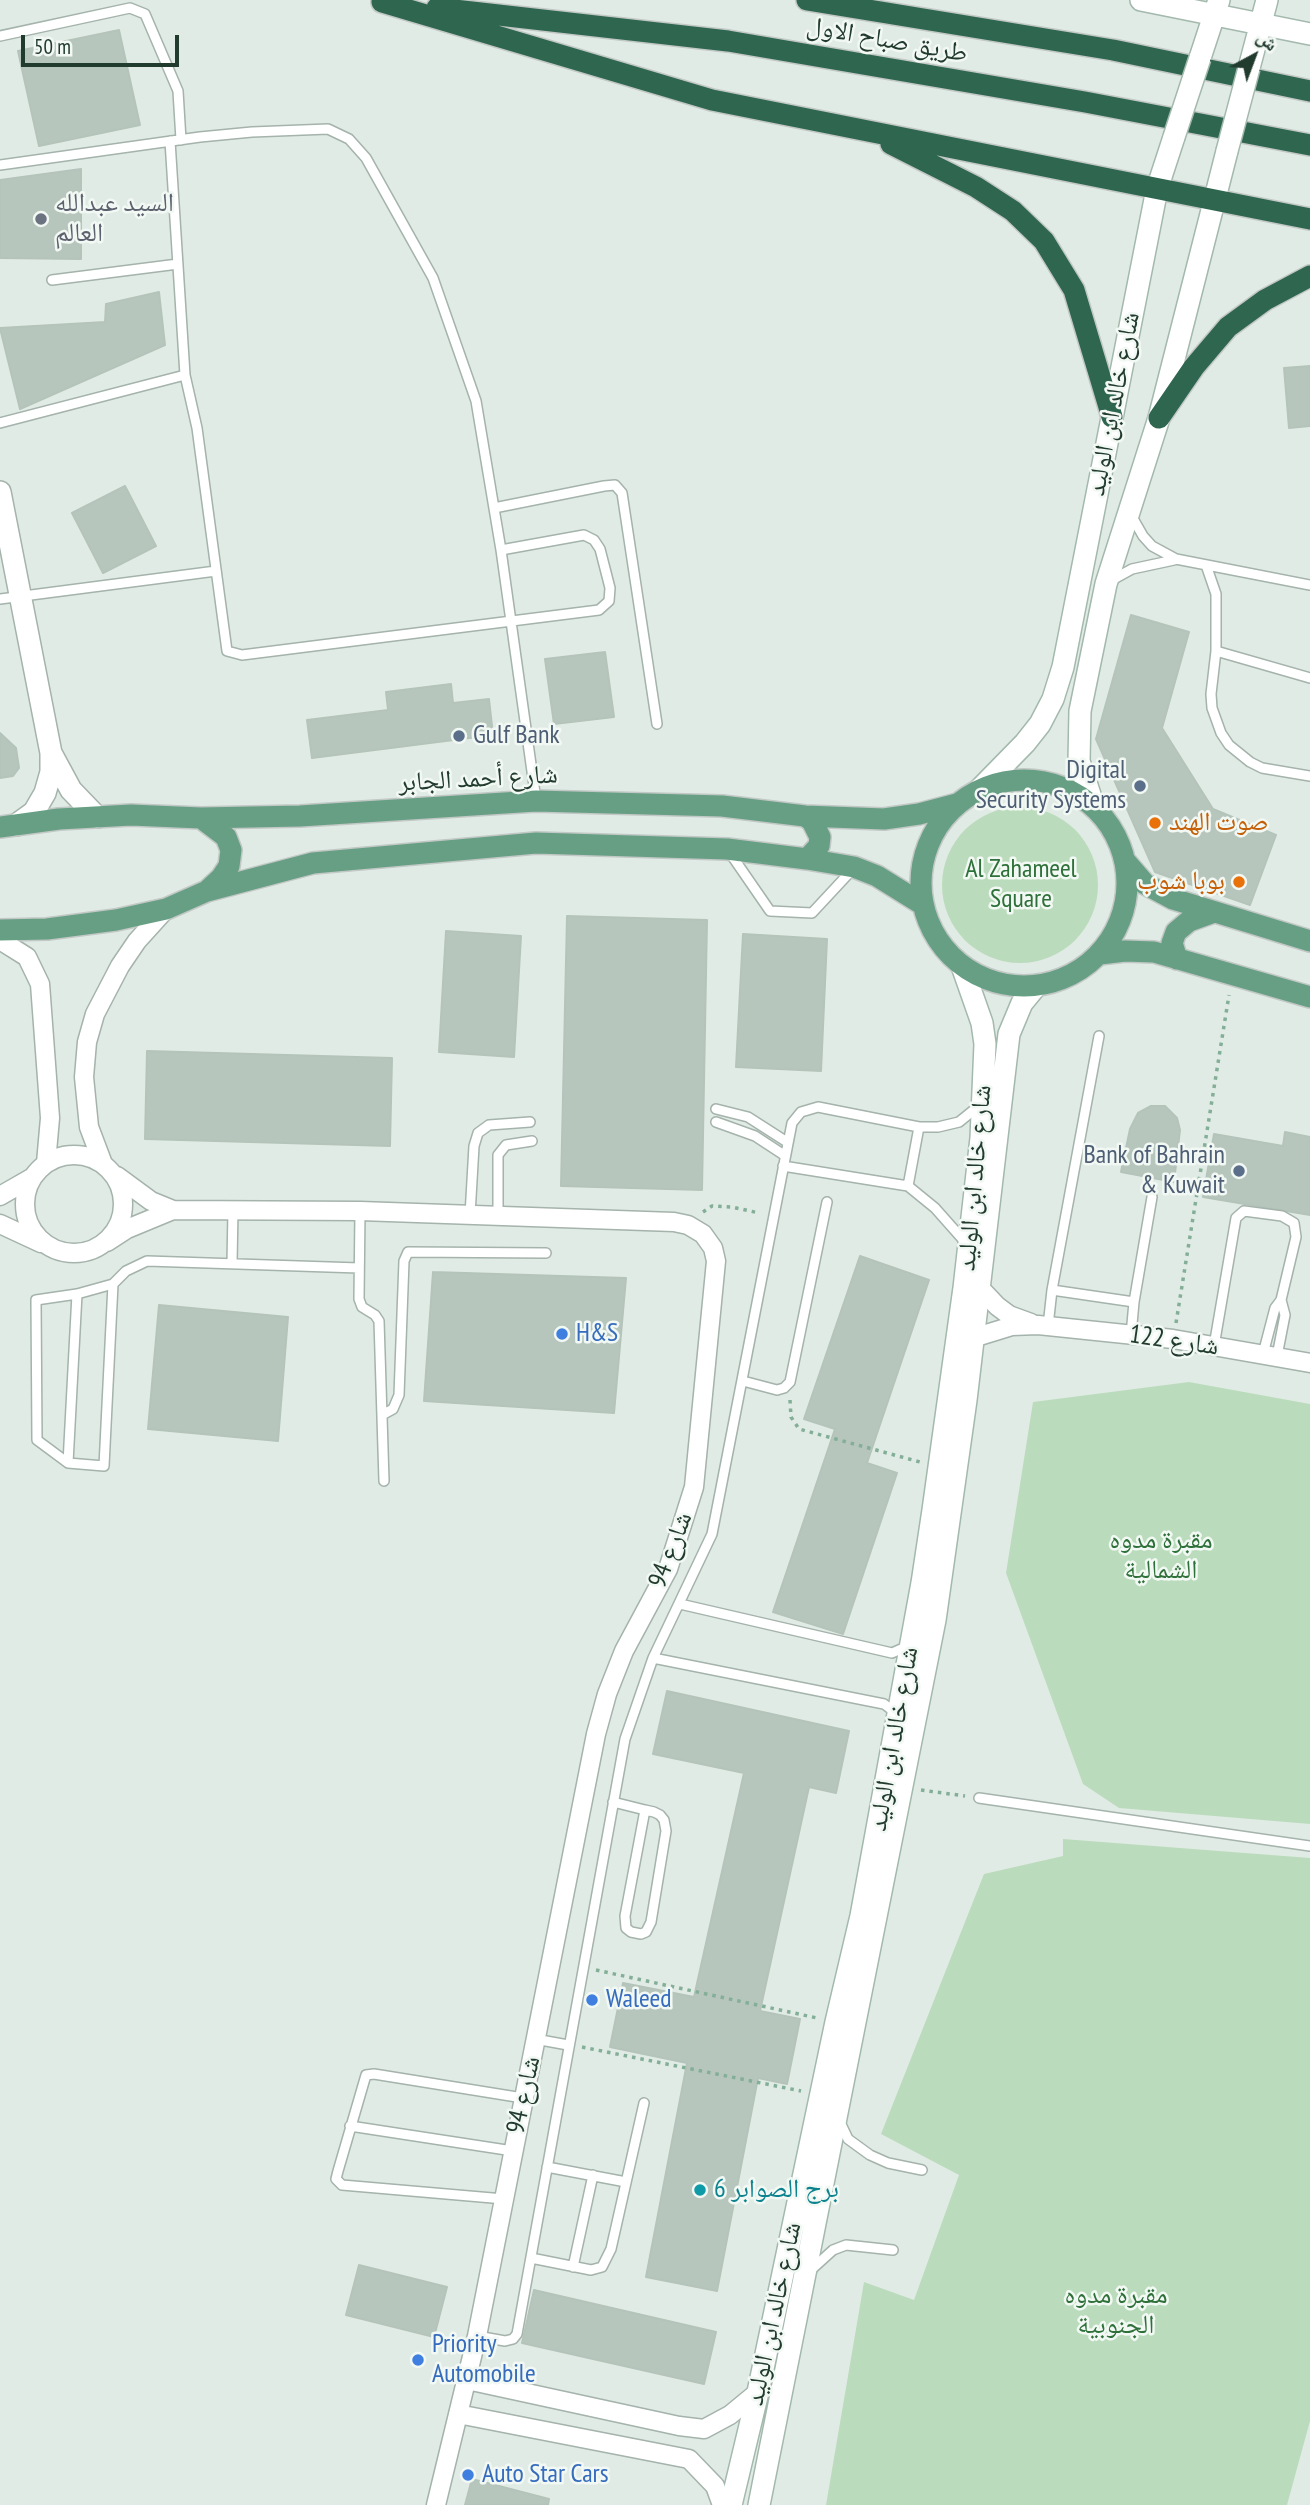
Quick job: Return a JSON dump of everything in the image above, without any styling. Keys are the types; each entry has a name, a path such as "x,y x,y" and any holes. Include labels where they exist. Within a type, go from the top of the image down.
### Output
{"highway":[{"name":"طريق صباح الاول","path":"807,0 1113,50 1310,91"},
{"name":"طريق صباح الاول","path":"375,1 727,41 1071,100 1310,145"},
{"path":"375,1 712,100 1310,219"},
{"path":"864,131 976,187 1013,211 1044,241 1074,290 1112,417"},
{"path":"1159,418 1194,366 1228,327 1265,300 1310,276"}],"main road":[{"path":"1141,0 1217,7 1261,24 1310,34"},
{"name":"شارع خالد ابن الوليد","path":"1094,807 1079,761 1080,711 1106,584 1159,418 1267,0"},
{"name":"شارع خالد ابن الوليد","path":"980,789 1026,743 1040,724 1053,699 1063,667 1157,189 1217,7"},
{"path":"0,492 10,597 51,753 71,790 97,817"},
{"path":"8,826 34,812 45,793 51,772 51,753"},
{"path":"1027,780 1051,783 1074,793 1094,807 1118,841 1125,861 1126,901 1112,938 1100,954 1071,975 1037,986 1005,985 962,966 944,948 930,927 922,904 921,870 930,838 957,804 980,789 1003,782 1027,780"},
{"name":"شارع أحمد الجابر","path":"8,826 131,815 201,818 300,816 536,801 722,806 805,816 884,819 919,814 957,804"},
{"path":"805,816 813,821 820,837 814,853 807,859"},
{"path":"201,818 226,837 231,850 229,866 207,891"},
{"path":"0,930 47,929 116,920 166,909 207,891 313,863 536,843 727,849 807,859 854,867 877,876 922,904"},
{"path":"1125,861 1145,884 1173,899 1310,941"},
{"path":"1177,959 1172,943 1176,932 1189,921 1214,912"},
{"path":"1100,954 1125,951 1154,953 1310,997"},
{"name":"شارع خالد ابن الوليد","path":"730,2505 758,2392 863,1904 932,1522 981,1138 985,1044 982,1023 962,966"},
{"name":"شارع خالد ابن الوليد","path":"759,2505 935,1620 973,1338 1009,1034 1022,1003 1037,986"}],"street":[{"path":"107,1242 118,1227 124,1209 122,1190 108,1168 89,1127 84,1077 87,1042 95,1014 120,966 137,941 166,909"},
{"path":"0,940 27,957 40,984 50,1118 46,1163"},
{"path":"50,1248 32,1228 27,1216 27,1189 33,1177 46,1163 69,1155 92,1158 151,1201 173,1210 360,1210 674,1222 688,1225"},
{"path":"0,1196 33,1177"},
{"path":"0,1224 50,1248 73,1254 85,1252 127,1229 173,1210"},
{"name":"شارع 94","path":"436,2505 477,2336 596,1734 607,1694 624,1651 668,1569 694,1487 716,1261 713,1248 703,1234 688,1225"},
{"name":"شارع 122","path":"979,1287 1009,1315 1043,1326"},
{"name":"شارع 122","path":"973,1338 1012,1326 1043,1326 1173,1339 1310,1363"},
{"path":"467,2380 679,2426 704,2429 730,2415 758,2392"},
{"path":"458,2414 689,2459 715,2486 722,2505"}],"lane":[{"path":"0,36 130,8 145,14 178,91 181,140"},
{"path":"0,165 170,141 252,132 328,129 349,139 366,158 433,278 476,401 501,550 536,801"},
{"path":"170,141 185,374 200,440 227,652 242,655 599,610 609,601 610,589 600,549 594,540 584,535 501,550"},
{"path":"52,280 178,264"},
{"path":"0,423 185,374"},
{"path":"494,508 604,485 615,485 622,493 657,724"},
{"path":"1130,511 1135,524 1152,546 1176,559 1310,585"},
{"path":"1106,584 1132,569 1176,559"},
{"path":"1206,565 1216,594 1212,708 1216,721 1229,745 1250,762 1262,768 1310,776"},
{"path":"10,597 216,571"},
{"path":"1216,651 1310,678"},
{"path":"727,849 770,911 812,914 854,867"},
{"path":"1043,1326 1099,1036"},
{"path":"477,2336 505,2342 517,2334 625,1739 653,1658 712,1534 792,1123 802,1112 818,1107 919,1127 950,1126 982,1103"},
{"path":"716,1109 748,1117 787,1142"},
{"path":"470,1215 474,1146 478,1133 489,1125 530,1122"},
{"path":"716,1122 755,1136 784,1161 908,1186 945,1218 969,1247"},
{"path":"908,1186 919,1127"},
{"path":"498,1215 498,1155 506,1145 532,1142"},
{"path":"1132,1335 1134,1302 1152,1197"},
{"path":"743,1381 777,1390 790,1382 827,1202"},
{"path":"232,1263 233,1210"},
{"path":"360,1210 360,1303 379,1321 384,1481"},
{"path":"1214,1346 1236,1218 1244,1211 1282,1216 1294,1223 1296,1237 1281,1300 1285,1315 1270,1355"},
{"path":"382,1415 393,1409 399,1395 404,1261 408,1252 547,1252"},
{"path":"113,1284 104,1466 68,1463 37,1440 36,1300 77,1294 113,1284 126,1271 148,1261 359,1268"},
{"path":"1052,1290 1134,1302"},
{"path":"68,1463 77,1294"},
{"path":"680,1604 892,1653 911,1644"},
{"path":"653,1658 884,1704 898,1716"},
{"path":"979,1798 1310,1846"},
{"path":"613,1802 645,1810 660,1815 664,1820 666,1831 651,1922 646,1932 641,1934 626,1928 625,1916 645,1810"},
{"path":"536,2039 568,2045"},
{"path":"503,2199 342,2185 336,2179 366,2075 374,2074 523,2098"},
{"path":"531,2258 591,2270 602,2267 611,2249 644,2103"},
{"path":"837,2115 848,2139 870,2155 888,2163 922,2170"},
{"path":"350,2126 513,2151"},
{"path":"547,2167 626,2182"},
{"path":"573,2267 593,2175"},
{"path":"805,2279 817,2262 833,2250 846,2245 893,2250"}],"path":[{"path":"1173,1339 1232,975"},
{"path":"688,1225 712,1206 732,1207 775,1216"},
{"path":"784,1388 791,1402 791,1418 799,1429 925,1463"},
{"path":"901,1787 979,1798"},
{"path":"583,1967 821,2019"},
{"path":"568,2045 820,2095"}],"green space":[{"name":"Al Zahameel Square","path":"1020,807 1050,813 1075,830 1092,855 1098,885 1092,915 1075,940 1050,957 1020,963 990,957 965,940 948,915 942,885 948,855 965,830 990,813"},
{"name":"مقبرة مدوه الشمالية","path":"1189,1382 1310,1404 1310,1824 1119,1808 1083,1784 1006,1573 1033,1402"},
{"name":"مقبرة مدوه الجنوبية","path":"1063,1839 1310,1858 1310,2421 1287,2505 826,2505 864,2282 914,2300 959,2175 881,2134 984,1874 1063,1856"}],"building":[{"path":"119,30 140,125 39,146 18,51"},
{"name":"السيد عبدالله العالم","path":"81,169 81,259 0,258 0,180"},
{"path":"159,292 165,345 20,409 0,328 105,322 106,304"},
{"path":"1310,366 1310,426 1289,428 1284,368"},
{"path":"125,486 156,546 103,573 72,513"},
{"path":"1131,615 1189,632 1162,728 1213,809 1276,835 1250,905 1155,872 1096,739"},
{"path":"605,652 614,717 554,724 545,659"},
{"path":"451,684 453,703 489,699 493,735 312,758 307,720 388,710 386,692"},
{"path":"0,733 16,748 19,768 13,776 0,778"},
{"path":"567,916 707,920 702,1190 561,1186"},
{"path":"446,931 521,936 514,1057 439,1052"},
{"path":"743,934 827,939 821,1071 736,1067"},
{"path":"147,1051 392,1058 390,1146 145,1139"},
{"path":"1151,1106 1165,1106 1177,1118 1180,1130 1174,1182 1121,1172 1130,1129 1138,1113"},
{"path":"1285,1132 1310,1137 1310,1215 1203,1197 1214,1134 1283,1146"},
{"path":"860,1256 929,1280 867,1463 897,1473 843,1634 773,1612 835,1429 804,1419"},
{"path":"433,1272 626,1278 614,1413 424,1401"},
{"path":"159,1305 288,1317 278,1441 148,1429"},
{"path":"667,1691 849,1731 836,1793 809,1787 760,2011 800,2019 787,2084 758,2078 717,2291 646,2277 687,2063 610,2047 623,1983 694,1997 744,1773 653,1754"},
{"path":"359,2265 447,2287 434,2337 346,2315"},
{"path":"534,2290 716,2332 704,2384 522,2343"},
{"path":"472,2479 549,2499 548,2505 465,2505"}],"place":[{"name":"السيد عبدالله العالم","path":"41,219"},
{"name":"Gulf Bank","path":"459,736"},
{"name":"Digital Security Systems","path":"1140,786"},
{"name":"صوت الهند","path":"1155,823"},
{"name":"بوبا شوب","path":"1239,882"},
{"name":"Bank of Bahrain & Kuwait","path":"1239,1171"},
{"name":"H&S","path":"562,1334"},
{"name":"Waleed","path":"592,2000"},
{"name":"برج الصوابر 6","path":"700,2190"},
{"name":"Priority Automobile","path":"418,2360"},
{"name":"Auto Star Cars","path":"468,2475"}]}
